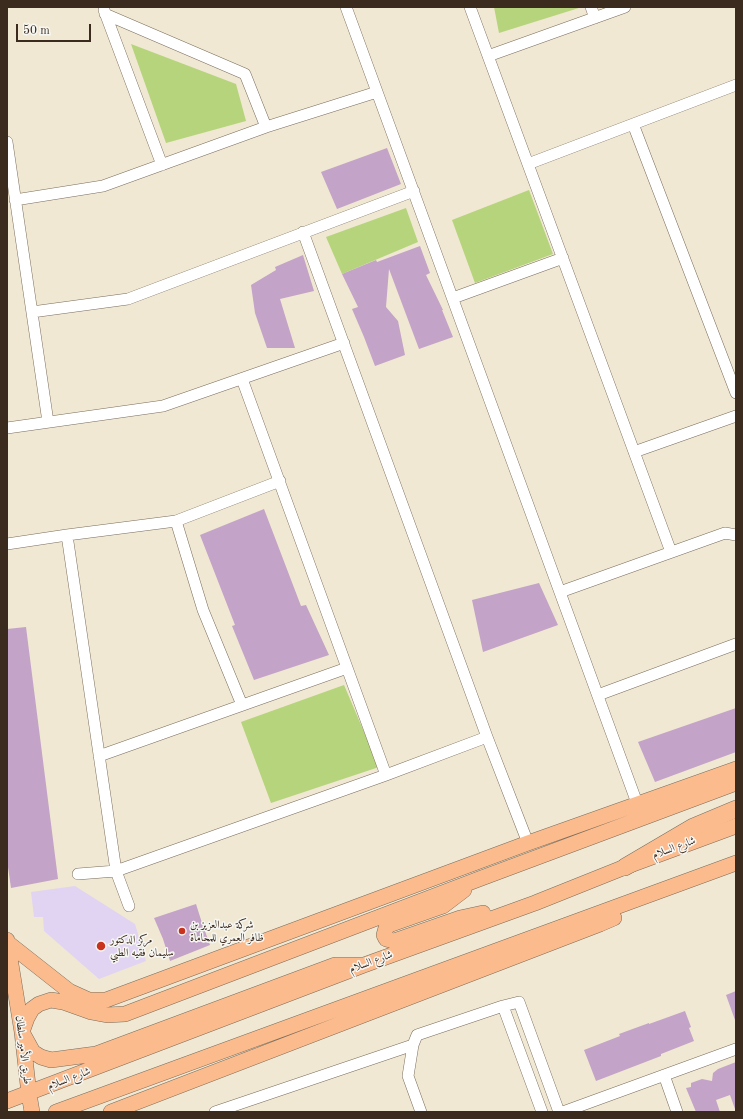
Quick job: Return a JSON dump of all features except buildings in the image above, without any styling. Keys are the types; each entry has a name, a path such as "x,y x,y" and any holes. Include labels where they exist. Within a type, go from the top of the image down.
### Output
{"highway":[{"path":"625,867 693,827 736,809"}],"main road":[{"path":"8,943 69,991 89,1000 106,1000 637,803 736,769"},
{"path":"364,965 335,965 96,1054 52,1060 41,1057 33,1052 22,1032 32,1009 39,1004 51,1000 63,1002 91,1012 107,1015 126,1014 479,879 736,783"},
{"name":"شارع السلام","path":"7,1102 364,965 535,903 625,867 736,826"},
{"path":"56,1112 736,863"},
{"path":"111,1112 600,924 696,878"},
{"path":"479,879 443,906 389,925 386,928 384,935 386,939 394,941 460,918 535,903"},
{"name":"طريق الأمير سلطان","path":"7,940 22,1032 32,1112"}],"street":[{"path":"346,7 637,803"},
{"path":"470,7 671,552"},
{"path":"591,7 595,18"},
{"path":"488,56 625,7"},
{"path":"104,11 245,74 266,127"},
{"path":"104,11 162,165"},
{"path":"528,164 736,85"},
{"path":"15,200 104,186 266,127 377,92"},
{"path":"633,124 736,393"},
{"path":"7,142 48,422"},
{"path":"32,312 128,299 414,191"},
{"path":"303,232 487,737 528,843"},
{"path":"453,298 563,258"},
{"path":"7,428 163,406 344,343"},
{"path":"242,378 386,775"},
{"path":"634,452 736,416"},
{"path":"7,544 176,521 280,481"},
{"path":"176,521 203,610 242,705"},
{"path":"560,592 725,533 736,535"},
{"path":"67,535 116,871 129,906"},
{"path":"598,694 736,644"},
{"path":"99,756 348,668"},
{"path":"78,874 116,871 386,775 487,737"},
{"path":"421,1112 408,1076 413,1045 417,1035 518,1002 559,1112"},
{"path":"503,1006 542,1112"},
{"path":"215,1112 413,1045"},
{"path":"563,1112 736,1049"},
{"path":"664,1075 677,1112"}],"shaded area":[{"name":"مركز الدكتور سليمان فقيه الطبي","path":"75,886 135,924 146,961 99,979 44,931 43,917 34,917 31,892"}],"green space":[{"path":"494,7 582,7 499,33"},
{"path":"131,44 236,84 246,121 166,143"},
{"path":"529,190 553,254 475,283 452,220"},
{"path":"406,208 418,242 342,274 326,237"},
{"path":"344,685 379,767 271,803 241,722"}],"place":[{"name":"شركة عبدالعزيز بن ظافر العمري للمحاماة","path":"182,931"},
{"name":"مركز الدكتور سليمان فقيه الطبي","path":"101,946"}]}
